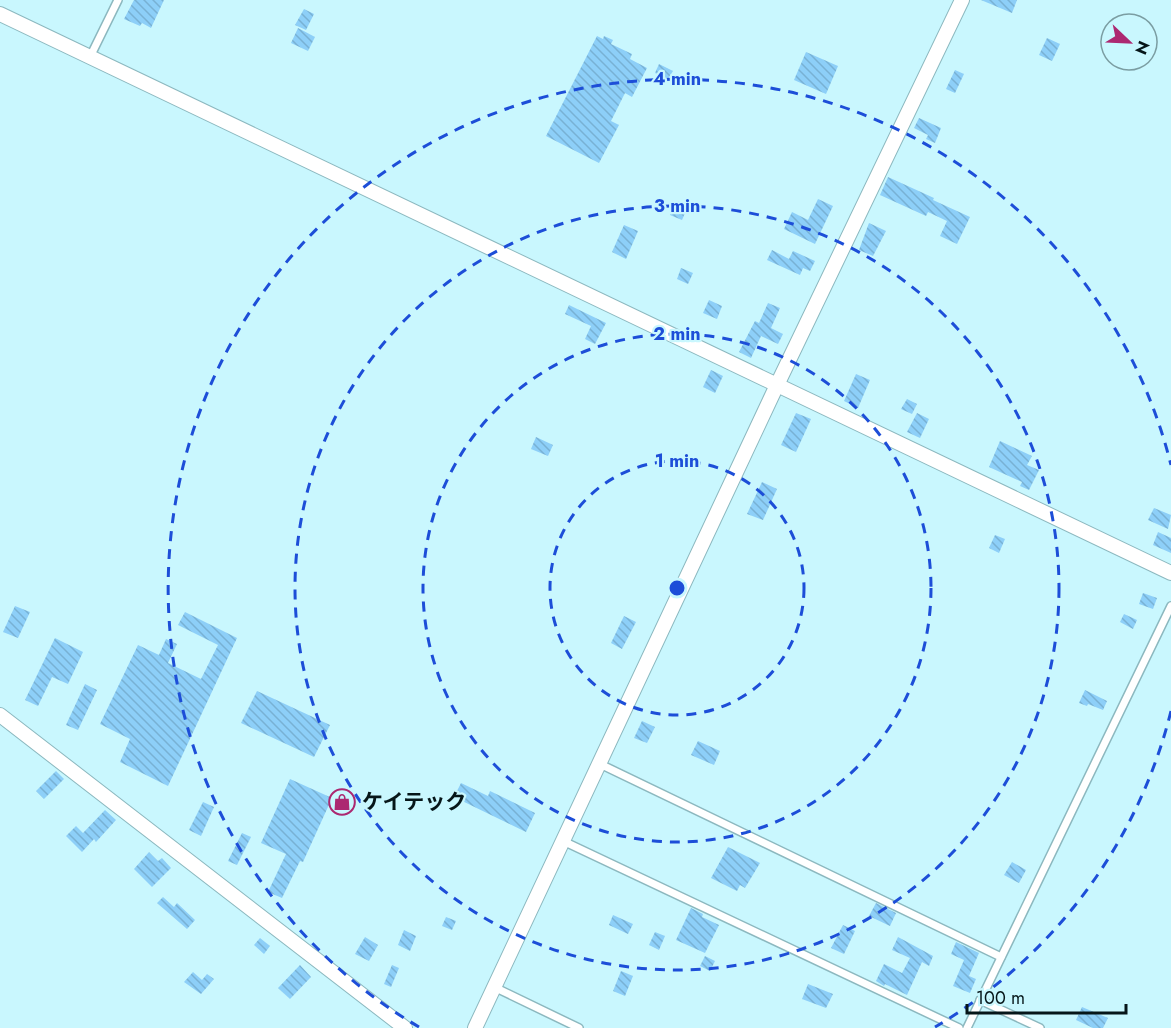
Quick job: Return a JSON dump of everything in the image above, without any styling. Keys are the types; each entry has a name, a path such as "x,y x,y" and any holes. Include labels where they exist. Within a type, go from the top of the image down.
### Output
{"street":[{"path":"475,1028 777,385 962,0"},
{"path":"0,14 1171,573"},
{"path":"0,715 405,1028"}],"lane":[{"path":"90,57 118,0"},
{"path":"967,1028 1171,606"},
{"path":"600,764 1001,957"},
{"path":"563,841 959,1028"},
{"path":"494,987 579,1028"},
{"path":"980,1000 1040,1028"}],"building":[{"path":"134,0 164,0 151,28 142,23 140,26 124,19"},
{"path":"981,0 1017,0 1012,13"},
{"path":"304,9 314,14 306,30 295,25"},
{"path":"298,28 315,37 308,51 291,43"},
{"path":"597,36 613,40 611,44 632,54 630,59 647,68 632,97 625,93 611,121 619,125 599,163 546,136"},
{"path":"1047,38 1060,44 1052,61 1039,55"},
{"path":"806,52 838,66 826,94 794,80"},
{"path":"659,64 673,71 668,79 655,73"},
{"path":"955,70 964,74 955,93 946,89"},
{"path":"919,118 941,128 935,143 926,139 928,135 914,128"},
{"path":"888,177 970,217 957,244 940,236 947,221 928,212 926,216 880,195"},
{"path":"818,199 833,206 815,244 784,229 792,212 808,220"},
{"path":"677,201 688,206 682,220 670,215"},
{"path":"869,223 886,231 873,256 859,250"},
{"path":"624,225 638,231 626,259 612,252"},
{"path":"772,250 789,259 793,251 815,261 810,271 803,268 800,275 767,260"},
{"path":"681,268 693,273 688,284 677,279"},
{"path":"709,300 722,306 717,319 703,313"},
{"path":"768,303 780,308 771,328 783,334 778,344 761,336 751,358 739,352 755,321 759,323"},
{"path":"569,305 606,323 595,344 585,339 591,326 565,314"},
{"path":"711,370 723,376 715,393 703,387"},
{"path":"856,374 870,380 858,408 844,401"},
{"path":"907,399 917,404 912,414 901,409"},
{"path":"796,413 811,419 796,452 781,445"},
{"path":"917,413 929,419 920,438 907,432"},
{"path":"536,437 553,445 548,456 531,449"},
{"path":"1000,441 1032,456 1027,465 1039,470 1029,490 1020,486 1022,482 989,467"},
{"path":"762,482 777,489 763,520 747,514"},
{"path":"1154,508 1171,515 1168,529 1148,520"},
{"path":"1158,532 1171,538 1171,553 1153,545"},
{"path":"995,535 1005,539 999,553 989,548"},
{"path":"1143,593 1157,598 1153,609 1139,604"},
{"path":"15,606 30,612 18,638 3,632"},
{"path":"185,612 237,638 168,786 120,762 130,739 100,724 138,645 159,655 166,639 177,644 168,663 201,679 218,645 178,625"},
{"path":"1124,614 1137,620 1133,629 1120,622"},
{"path":"624,616 636,622 622,649 611,643"},
{"path":"55,638 83,652 68,684 52,677 38,706 25,700"},
{"path":"85,684 97,690 78,730 66,725"},
{"path":"1085,690 1107,701 1103,710 1079,703"},
{"path":"257,691 330,725 314,757 241,723"},
{"path":"642,721 655,727 647,743 634,738"},
{"path":"698,741 720,751 714,765 691,755"},
{"path":"56,771 64,779 44,799 36,791"},
{"path":"290,779 332,798 303,862 300,861 282,898 268,892 286,854 261,843"},
{"path":"461,783 488,796 490,791 535,813 526,832 454,797"},
{"path":"203,802 214,807 201,836 189,830"},
{"path":"105,810 116,820 96,842 94,839 82,852 66,836 76,826 83,833"},
{"path":"242,833 251,837 237,865 228,861"},
{"path":"728,847 760,863 745,888 740,885 737,891 711,878"},
{"path":"149,852 158,861 162,858 171,868 152,887 134,869"},
{"path":"1012,862 1026,870 1019,883 1004,875"},
{"path":"163,897 174,907 177,903 195,920 187,929 157,903"},
{"path":"876,903 896,913 890,926 869,916"},
{"path":"691,908 703,914 702,917 719,925 705,953 676,940"},
{"path":"613,915 633,924 628,934 609,925"},
{"path":"446,917 456,921 452,930 442,926"},
{"path":"843,925 855,931 844,954 831,948"},
{"path":"404,930 416,936 410,951 398,945"},
{"path":"655,932 665,936 659,950 649,945"},
{"path":"365,937 378,945 369,961 355,954"},
{"path":"898,937 933,956 929,966 922,962 907,995 876,981 884,964 902,973 910,958 892,950"},
{"path":"260,938 270,946 264,954 254,945"},
{"path":"956,942 979,953 969,976 976,979 970,993 953,986 964,960 951,954"},
{"path":"705,956 715,961 710,971 700,966"},
{"path":"300,965 311,977 290,999 278,988"},
{"path":"392,965 399,968 391,987 384,984"},
{"path":"621,971 633,976 625,996 613,991"},
{"path":"193,972 202,980 207,974 214,979 201,994 184,982"},
{"path":"808,984 833,994 826,1008 802,999"},
{"path":"1082,1007 1108,1018 1103,1028 1093,1028 1076,1020"}],"place":[{"name":"ケイテック","path":"342,802"}]}
